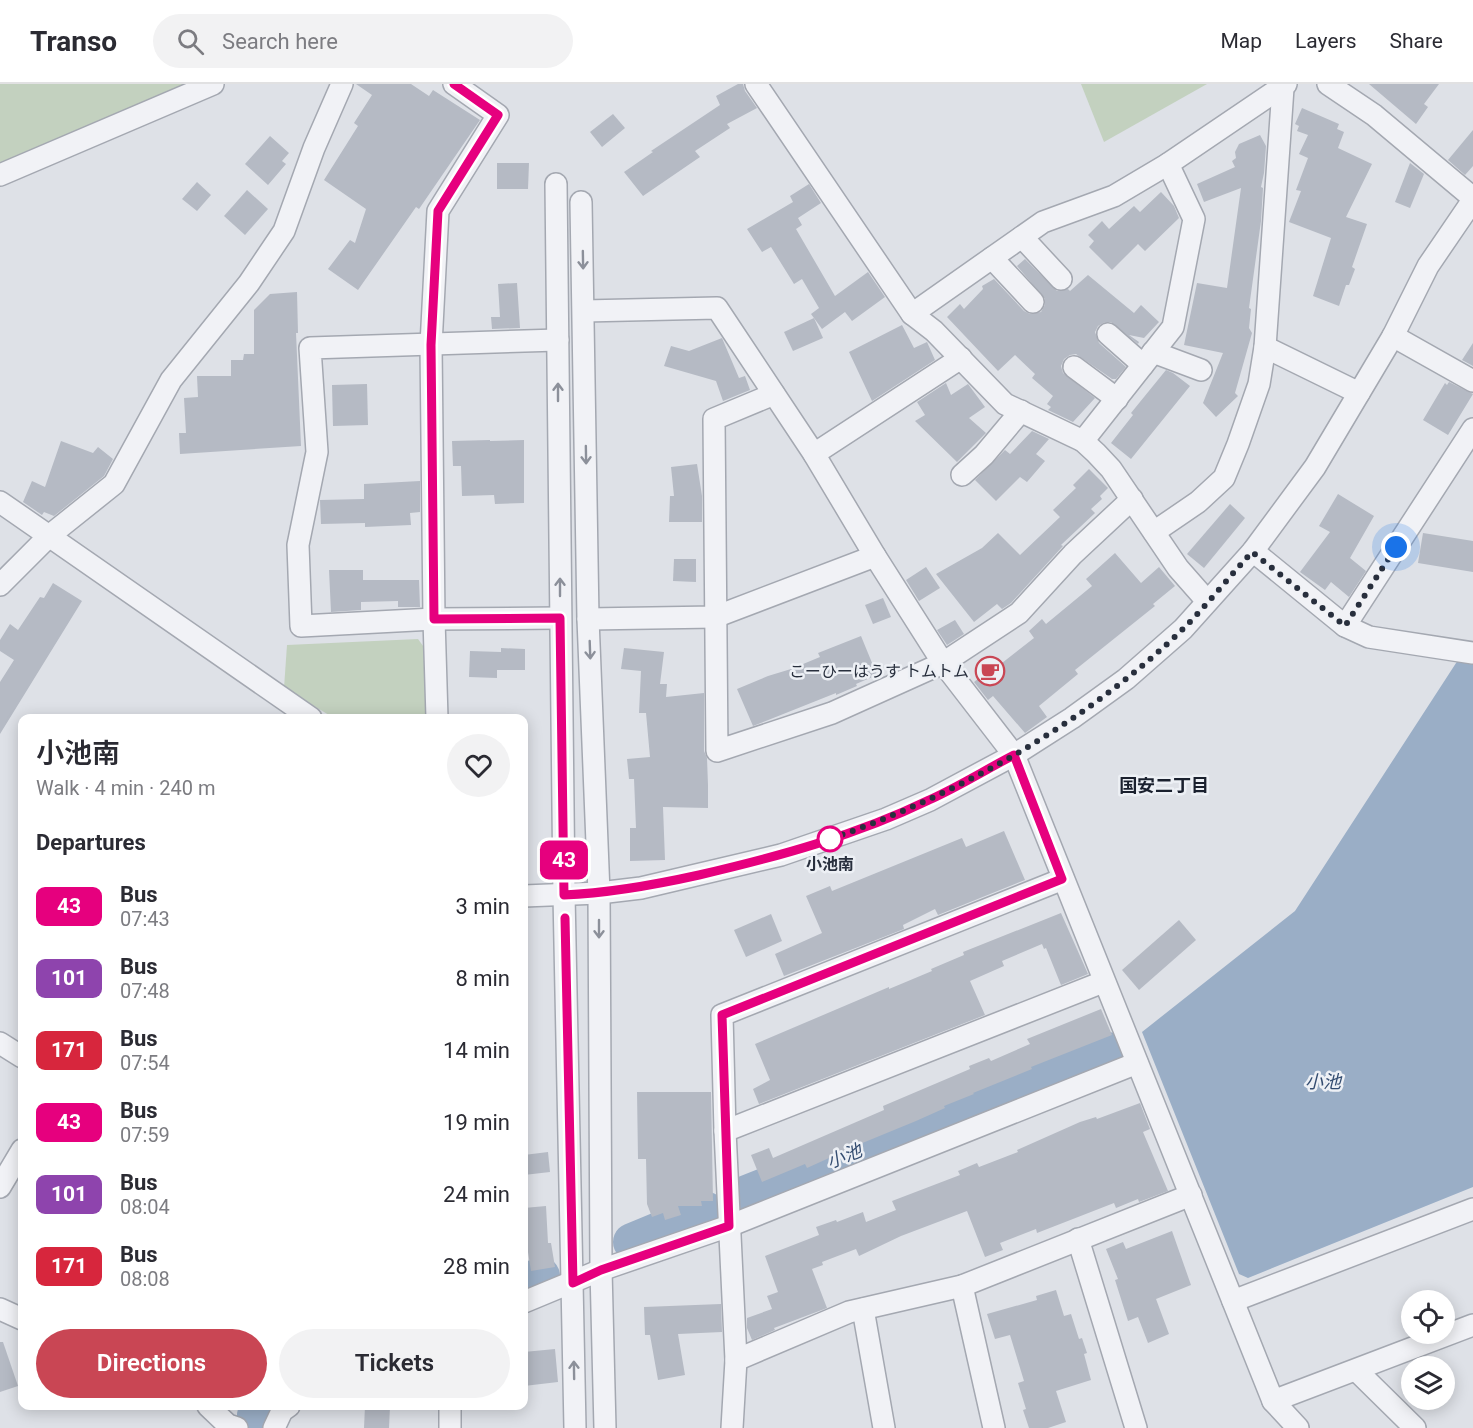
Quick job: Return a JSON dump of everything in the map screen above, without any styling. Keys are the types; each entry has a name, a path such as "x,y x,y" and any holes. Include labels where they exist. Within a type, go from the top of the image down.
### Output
{"street":[{"path":"0,175 213,84"},
{"path":"0,585 49,536 114,484 171,380 249,283 284,231 314,148 342,84"},
{"path":"437,714 431,345 438,211 498,115 454,84"},
{"path":"756,84 912,314 934,331 1005,404 1083,441 1111,469 1178,568 1207,601"},
{"path":"528,896 599,894 641,888 781,855 842,835 930,800 1014,755 1072,718 1126,679 1183,629 1252,552 1315,467 1393,336 1428,266 1473,199 1374,115 1328,84"},
{"path":"912,314 1043,222 1114,195 1168,164 1285,86"},
{"path":"1154,532 1198,502 1224,478 1260,384 1265,347 1285,86"},
{"path":"1083,441 1173,327 1194,219 1168,164"},
{"path":"556,184 564,895 576,1428"},
{"path":"581,202 588,619 599,894 601,1270 605,1428"},
{"path":"1022,237 1061,279"},
{"path":"992,258 1033,302"},
{"path":"584,311 717,308 814,454 943,663 1014,755 1103,982 1273,1401 1298,1428"},
{"path":"1108,334 1148,359 1201,370"},
{"path":"1393,336 1473,381"},
{"path":"558,340 310,348 317,452 298,545 301,626 434,619 560,618"},
{"path":"1265,347 1359,393"},
{"path":"814,454 961,358"},
{"path":"1074,367 1117,399"},
{"path":"774,394 714,419 717,751 832,713 943,663 1019,613 1073,554 1132,499"},
{"path":"962,475 984,455 1021,411"},
{"path":"1345,626 1473,429"},
{"path":"0,502 284,711"},
{"path":"1252,552 1345,626 1369,637 1473,653"},
{"path":"588,619 715,617 875,556"},
{"path":"732,1428 736,1360 722,1015 1062,879"},
{"path":"725,1131 1103,982"},
{"path":"0,1043 18,1054"},
{"path":"528,1300 601,1270 729,1226 1137,1063"},
{"path":"0,1187 18,1157"},
{"path":"736,1360 849,1312 962,1286 1191,1195"},
{"path":"1233,1301 1473,1209"},
{"path":"1078,1239 1136,1428"},
{"path":"962,1286 994,1428"},
{"path":"0,1309 18,1316"},
{"path":"863,1309 884,1428"},
{"path":"1273,1401 1473,1325"},
{"path":"1357,1371 1415,1428"},
{"path":"212,1410 228,1425 237,1428"},
{"path":"274,1428 284,1410"},
{"path":"450,1410 450,1428"}],"green space":[{"path":"0,84 201,84 0,171"},
{"path":"1081,84 1207,84 1104,142"},
{"path":"418,639 426,650 428,714 327,714 284,688 287,645"}],"water":[{"name":"小池","path":"1458,660 1473,664 1473,1187 1248,1278 1239,1274 1142,1032 1295,911"}],"building":[{"path":"356,84 411,84 429,96 433,90 480,120 419,209 416,207 358,290 328,269 350,240 355,243 366,209 324,180 358,126 354,123 372,95"},
{"path":"738,84 743,84 757,108 727,124 730,128 695,151 700,157 643,196 624,172 720,105 716,96"},
{"path":"1369,84 1439,84 1424,104 1428,107 1416,124"},
{"path":"1302,108 1339,124 1337,129 1344,132 1338,148 1372,164 1346,217 1367,224 1352,267 1355,269 1349,285 1346,285 1339,306 1313,296 1331,238 1289,222 1301,191 1296,190 1308,158 1299,154 1308,135 1297,131 1299,126 1295,124"},
{"path":"613,114 625,128 602,147 590,132"},
{"path":"1473,130 1473,166 1465,175 1448,160"},
{"path":"1260,135 1266,146 1261,187 1263,188 1261,221 1249,308 1251,309 1249,328 1252,333 1235,393 1238,396 1216,417 1203,403 1223,353 1184,345 1197,283 1227,288 1241,188 1204,202 1197,184 1235,167 1232,161 1236,158 1235,152 1239,144"},
{"path":"270,136 289,153 282,161 286,164 268,185 245,164"},
{"path":"497,163 529,163 528,189 497,189"},
{"path":"1410,163 1424,174 1410,208 1395,202"},
{"path":"197,182 211,195 197,211 182,199"},
{"path":"809,184 821,203 798,218 802,225 796,229 835,296 868,272 885,297 852,321 845,312 822,329 811,314 819,308 802,279 794,284 771,247 762,252 747,229 793,202 790,196"},
{"path":"247,190 268,209 245,235 224,216"},
{"path":"1161,192 1174,206 1179,218 1145,251 1138,244 1112,270 1089,247 1094,241 1088,235 1102,221 1109,229 1134,206 1140,212"},
{"path":"1025,259 1057,291 1068,289 1070,291 1088,275 1134,313 1141,305 1159,322 1144,338 1129,335 1139,342 1138,344 1111,322 1098,326 1095,332 1099,343 1126,367 1116,379 1112,379 1076,354 1064,359 1061,366 1063,373 1095,398 1073,422 1048,410 1051,407 1047,404 1053,396 1032,378 1035,374 1015,355 998,371 947,317 960,304 964,309 983,289 982,286 994,279 1024,311 1030,314 1041,312 1045,299 1017,266"},
{"path":"517,283 520,328 492,329 491,317 500,317 498,284"},
{"path":"297,292 298,333 296,333 301,446 180,454 179,433 186,433 184,398 198,397 197,376 231,376 231,360 243,360 244,354 254,354 254,310 270,294"},
{"path":"814,318 823,338 793,351 784,332"},
{"path":"902,325 914,348 927,342 935,360 872,401 849,352"},
{"path":"722,338 739,378 745,376 750,390 723,401 716,381 664,366 671,346 689,351"},
{"path":"1473,343 1473,366 1462,360"},
{"path":"1166,370 1190,386 1131,459 1111,443 1133,415 1131,413"},
{"path":"1449,382 1473,394 1448,435 1423,420 1445,383 1447,385"},
{"path":"946,383 951,395 968,384 985,407 969,418 986,433 957,462 915,421 925,415 917,402"},
{"path":"367,384 368,425 333,426 332,385"},
{"path":"1032,431 1049,439 1036,454 1045,461 1027,482 1020,477 996,501 975,480 1005,450 1010,454"},
{"path":"524,440 524,503 495,504 494,495 462,496 461,466 453,466 452,441"},
{"path":"61,441 93,453 98,447 113,459 104,476 54,516 44,512 42,515 23,502 32,481 45,487"},
{"path":"697,464 702,496 702,522 669,522 670,496 674,496 671,467"},
{"path":"1089,469 1108,488 1100,496 1102,499 1091,509 1095,513 1061,545 1063,546 1011,603 1002,609 997,604 974,622 936,574 982,548 998,533 1020,555 1060,517 1053,510 1076,488 1073,485"},
{"path":"420,481 420,512 410,513 411,525 365,527 365,523 321,524 320,500 364,499 364,484"},
{"path":"1338,494 1374,516 1350,558 1366,571 1349,597 1331,582 1325,590 1300,572 1330,532 1319,526"},
{"path":"1230,504 1245,518 1204,568 1187,554"},
{"path":"1423,533 1473,541 1473,572 1418,563"},
{"path":"1115,553 1141,583 1159,567 1175,586 1153,604 1155,606 1075,670 1078,674 1039,706 1047,717 1025,733 993,696 988,700 974,682 1034,638 1029,631 1042,619 1046,624 1092,586 1086,579"},
{"path":"674,559 696,559 696,582 673,581"},
{"path":"926,567 940,588 919,601 906,580"},
{"path":"329,570 363,570 363,580 419,580 420,607 398,607 398,601 361,602 361,610 331,612"},
{"path":"53,583 82,601 0,734 0,682 14,660 0,651 0,640 10,624 18,630 40,597 44,598"},
{"path":"883,598 891,617 873,624 865,605"},
{"path":"955,620 964,634 947,645 937,630"},
{"path":"861,636 877,675 836,695 836,693 753,726 737,689 820,657 818,653"},
{"path":"501,648 525,649 525,670 497,670 497,678 469,677 470,651 501,652"},
{"path":"624,648 664,652 660,684 667,684 666,697 704,693 704,751 707,758 708,808 663,807 665,860 630,861 630,828 636,828 634,779 629,779 627,759 650,757 646,713 639,713 641,671 621,669"},
{"path":"1004,831 1025,880 938,915 935,909 903,925 904,929 784,976 775,954 822,933 806,896 830,886 832,891 962,838 966,847"},
{"path":"1061,913 1088,974 1061,985 1046,948 1044,949 1042,944 1002,961 1004,966 970,981 985,1015 759,1104 753,1089 770,1080 755,1044 932,971 931,969 964,955 963,952"},
{"path":"771,914 782,941 746,957 734,930"},
{"path":"1179,920 1196,940 1139,990 1122,970"},
{"path":"1101,1009 1112,1035 1031,1067 1032,1069 807,1168 805,1164 762,1182 751,1155 769,1148 773,1158 884,1110 883,1106 970,1069 969,1066 989,1058 991,1061 1030,1044 1027,1039"},
{"path":"637,1092 711,1092 713,1201 701,1201 702,1206 678,1206 681,1215 665,1220 663,1213 652,1217 647,1204 646,1159 638,1159"},
{"path":"1140,1103 1150,1129 1143,1132 1168,1191 1116,1208 1114,1203 1037,1233 1036,1229 1000,1243 1003,1250 985,1257 967,1211 901,1236 859,1256 856,1249 822,1262 823,1265 812,1269 827,1308 774,1328 775,1330 752,1340 747,1328 747,1318 772,1309 767,1296 778,1292 765,1256 819,1235 816,1227 863,1212 866,1222 896,1210 892,1201 960,1175 958,1171 977,1163 979,1167 1018,1152 1017,1150 1080,1122 1096,1117 1097,1119"},
{"path":"548,1152 550,1172 528,1175 528,1154"},
{"path":"546,1206 548,1243 551,1243 555,1267 531,1271 528,1252 528,1208"},
{"path":"1172,1231 1191,1285 1156,1299 1169,1334 1148,1343 1138,1317 1128,1321 1115,1280 1118,1279 1106,1249 1123,1242 1126,1249"},
{"path":"1056,1290 1064,1316 1071,1314 1079,1339 1082,1338 1091,1380 1056,1391 1066,1422 1048,1428 1029,1428 1018,1383 1024,1381 1010,1335 995,1339 987,1314 1037,1300 1036,1296"},
{"path":"721,1304 722,1332 678,1334 685,1375 658,1380 650,1335 645,1335 644,1307"},
{"path":"0,1342 3,1342 18,1386 0,1392"},
{"path":"555,1349 558,1382 528,1386 528,1352"},
{"path":"365,1410 390,1410 389,1428 364,1428"}],"waterway":[{"name":"小池","path":"747,1194 1108,1051"},
{"name":"小池","path":"632,1242 707,1211"},
{"name":"小池","path":"528,1281 541,1276"},
{"name":"小池","path":"256,1415 259,1410"}],"bus line":[{"name":"43","path":"454,84 498,115 438,211 431,345 434,619 560,618 564,895 599,894 641,888 781,855 886,819 930,800 1014,755 1062,879 722,1015 729,1226 601,1270 573,1283 565,918"}],"place":[{"name":"こーひーはうす トムトム","path":"990,671"},
{"name":"小池南","path":"830,839"}],"district":[{"name":"国安二丁目","path":"1164,785"}],"route":[{"path":"830,839 821,842 886,819 930,800 1014,755 1072,718 1126,679 1183,629 1252,552 1345,626 1396,547"}]}
